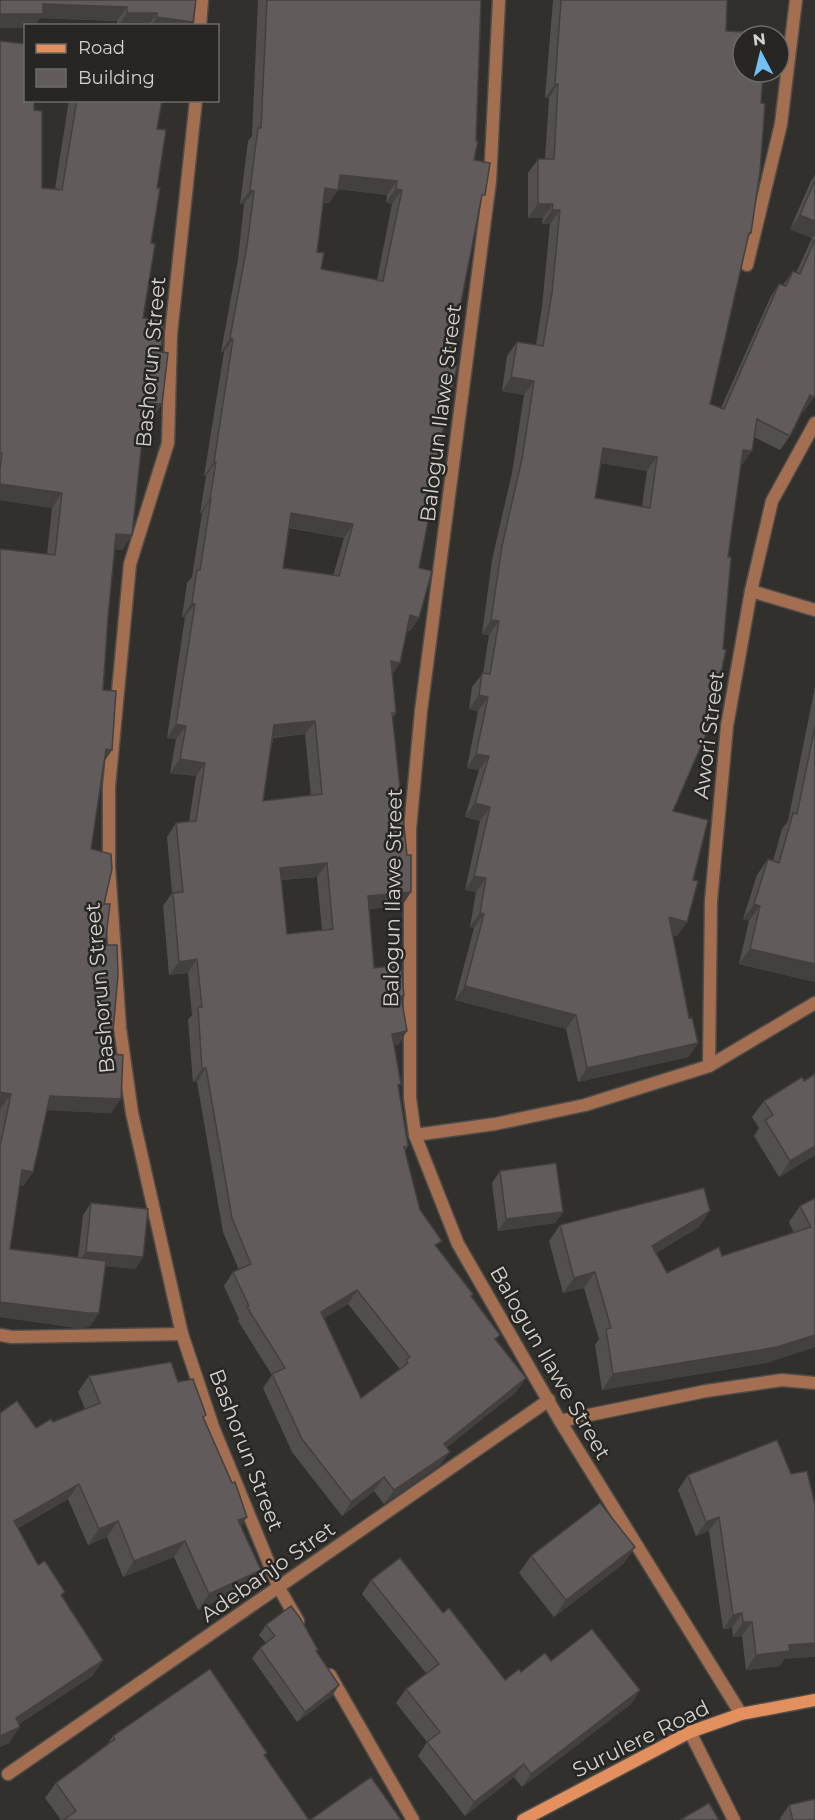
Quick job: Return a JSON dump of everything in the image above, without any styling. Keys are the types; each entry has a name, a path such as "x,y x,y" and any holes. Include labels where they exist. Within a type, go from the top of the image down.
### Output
{"main road":[{"name":"Surulere Road","path":"523,1820 690,1732 741,1714 815,1700"}],"street":[{"path":"200,24 202,0"},
{"name":"Balogun Ilawe Street","path":"499,0 490,181 421,711 411,829 410,1098 415,1136 458,1244 560,1421 741,1714"},
{"path":"747,265 781,124 796,0"},
{"name":"Bashorun Street","path":"196,102 171,334 168,443 130,564 109,799 109,867 120,1028 132,1113 182,1334 213,1426 279,1588 303,1628"},
{"name":"Awori Street","path":"709,1066 711,901 727,726 751,591 772,501 815,423"},
{"path":"751,591 815,610"},
{"path":"415,1136 495,1124 585,1105 709,1066 815,1003"},
{"path":"0,1335 182,1334"},
{"path":"560,1421 706,1391 782,1380 815,1383"},
{"name":"Adebanjo Stret","path":"8,1774 549,1400"},
{"path":"326,1669 413,1820"},
{"path":"690,1732 734,1820"}],"building":[{"path":"0,0 196,0 193,22 157,17 157,13 127,13 127,7 43,4 43,14 0,14"},
{"path":"267,0 481,0 476,141 478,141 474,160 490,163 449,364 457,366 429,494 433,495 419,568 432,571 419,618 410,615 400,663 391,661 396,713 392,713 407,855 411,855 411,892 368,896 374,968 401,965 404,996 401,996 407,1031 392,1034 401,1084 398,1085 408,1146 404,1147 420,1210 442,1241 435,1245 473,1294 471,1296 500,1335 495,1339 526,1378 444,1444 450,1452 394,1490 384,1477 351,1502 302,1439 272,1374 285,1368 247,1307 249,1306 233,1272 251,1264 232,1218 206,1068 202,1069 198,1007 202,1007 197,959 179,962 173,893 183,892 176,823 196,821 205,763 180,759 186,726 176,724 195,604 192,603 197,570 200,570 211,499 216,462 214,462 233,339 230,338 247,246 254,191 250,190 258,128 261,128","holes":["340,175 397,181 396,189 402,190 383,281 321,269 324,253 317,252 325,188 338,190","291,513 353,524 339,576 283,568","315,721 322,794 263,801 274,725","327,863 333,929 287,934 280,868","357,1290 410,1357 406,1360 408,1363 361,1398 321,1312"]},
{"path":"561,0 727,0 726,31 731,31 731,84 762,84 761,103 765,104 760,171 751,233 749,233 710,404 724,409 779,284 786,286 793,271 800,274 815,239 815,395 814,397 810,395 790,436 757,419 752,451 743,450 728,557 731,557 723,649 726,650 710,725 673,811 708,820 693,880 698,881 687,922 669,917 689,1018 692,1017 698,1043 587,1068 576,1015 465,986 484,914 480,913 486,878 474,876 490,807 475,803 489,756 476,754 488,697 479,695 482,673 490,674 499,621 491,620 502,546 522,459 534,381 511,377 517,342 543,346 552,293 560,210 552,210 553,204 538,204 538,159 554,159 558,84 555,84","holes":["603,448 657,457 650,508 595,498"]},
{"path":"0,41 24,44 24,102 34,102 34,110 42,111 42,188 62,190 77,102 162,102 157,129 166,130 151,243 155,244 143,318 164,320 161,352 168,353 162,404 146,403 132,535 116,534 103,690 116,691 112,750 106,749 91,849 111,854 112,869 104,904 110,904 105,945 117,945 118,975 111,1054 123,1055 121,1099 50,1096 33,1172 22,1170 10,1249 106,1261 99,1313 0,1302 0,1146 11,1094 0,1092 0,549 55,555 62,493 0,484 2,453 0,453"},
{"path":"815,180 815,221 800,215"},
{"path":"815,726 815,964 750,949 760,906 754,904 768,859 779,863 793,813 797,814"},
{"path":"815,1074 815,1146 790,1161 765,1120 773,1115 764,1101 802,1077 804,1081"},
{"path":"556,1163 563,1212 506,1219 500,1171"},
{"path":"704,1188 710,1211 652,1246 667,1273 719,1247 722,1256 811,1227 800,1206 815,1198 815,1335 777,1347 613,1374 606,1329 611,1328 595,1272 574,1278 560,1225"},
{"path":"91,1203 148,1209 143,1257 86,1252"},
{"path":"171,1362 178,1382 193,1379 206,1415 203,1417 232,1483 235,1482 247,1517 238,1520 261,1570 209,1594 185,1541 134,1561 118,1521 99,1529 79,1484 14,1521 38,1565 45,1561 65,1592 61,1595 103,1660 16,1718 20,1727 0,1736 0,1413 17,1401 36,1428 51,1419 53,1422 100,1403 89,1376"},
{"path":"777,1440 791,1474 807,1471 815,1505 815,1643 789,1645 790,1651 756,1655 752,1622 743,1622 742,1613 733,1615 719,1517 706,1522 688,1475"},
{"path":"600,1503 635,1547 566,1600 531,1556"},
{"path":"400,1558 443,1613 449,1608 505,1680 519,1669 521,1672 545,1653 551,1661 592,1629 640,1690 531,1774 524,1764 474,1802 427,1742 440,1732 406,1689 439,1664 371,1580"},
{"path":"291,1606 318,1650 316,1651 339,1685 305,1712 260,1648 275,1636 266,1625"},
{"path":"210,1669 267,1753 264,1755 309,1820 63,1820 76,1811 56,1783 115,1739 113,1736"},
{"path":"371,1777 401,1820 310,1820"},
{"path":"815,1799 815,1820 793,1820 789,1805"},
{"path":"709,1803 719,1820 680,1820"}]}
